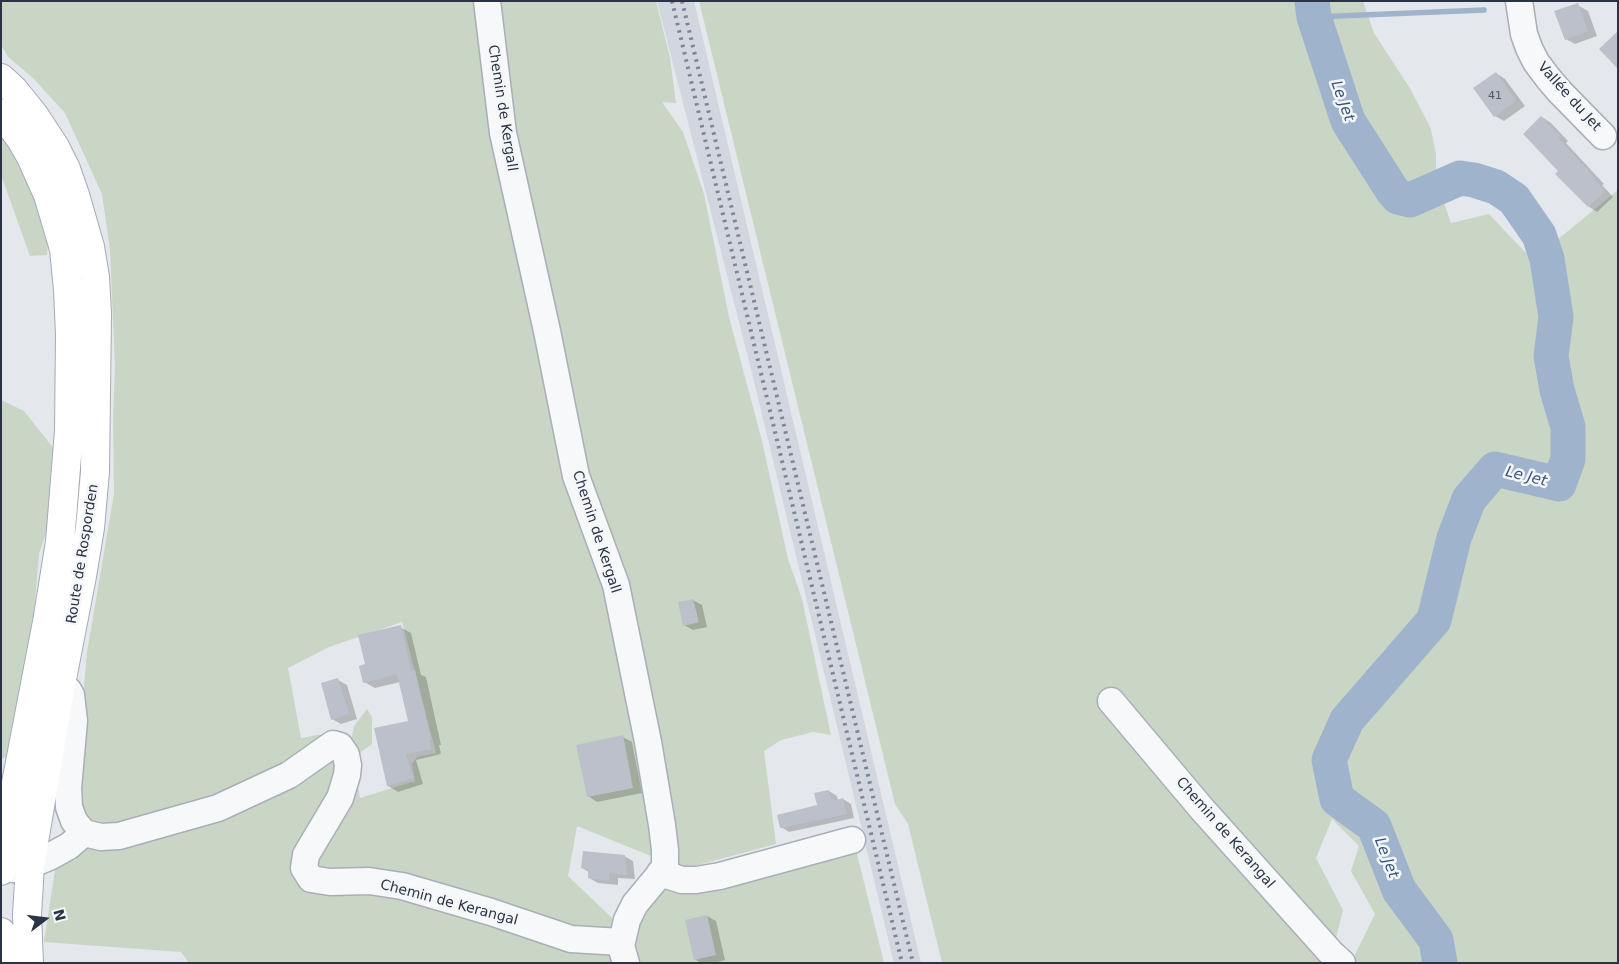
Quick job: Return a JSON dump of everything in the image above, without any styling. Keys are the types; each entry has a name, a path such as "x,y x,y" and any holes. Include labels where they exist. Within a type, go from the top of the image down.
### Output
{"main road":[{"name":"Route de Rosporden","path":"1,78 14,90 34,115 55,147 66,169 90,247 95,277 97,347 95,472 90,528 82,576 48,680 1,872"},
{"name":"Route de Rosporden","path":"1,113 20,138 31,157 45,188 64,249 70,335 69,431 59,551 47,622 48,680 30,865 27,915 28,963"},
{"path":"1,932 4,963"}],"street":[{"name":"Chemin de Kergall","path":"487,1 503,133 547,331 576,476 616,585 664,833 665,864 630,913 627,920 624,953"},
{"name":"Vallée du Jet","path":"1519,1 1524,34 1536,62 1554,85 1603,136"},
{"path":"1,872 30,865 48,857 70,846 84,833 74,821 69,807 68,788 74,720 73,703 68,690 48,680"},
{"name":"Chemin de Kerangal","path":"1111,701 1209,816 1342,963"},
{"name":"Chemin de Kerangal","path":"84,833 101,837 119,836 218,808 289,775 333,744 340,746 346,755 347,775 340,798 306,855 304,868 311,879 330,882 369,881 402,886 491,912 571,939 624,953"},
{"path":"660,873 682,880 720,876 852,840"}],"shaded area":[{"path":"657,1 694,1 921,963 894,963 752,373"}],"green space":[{"path":"1,1 656,1 670,58 676,103 662,102 683,132 704,194 729,317 762,441 788,559 802,599 831,735 813,732 781,740 764,751 776,844 683,869 577,826 568,876 632,937 657,888 856,850 884,963 189,963 181,952 44,942 56,863 78,818 76,781 87,652 114,494 113,418 115,367 110,250 102,194 65,113 32,77 8,57 1,45","holes":["402,622 436,753 417,757 412,764 415,781 360,798 355,773 361,752 372,744 372,717 367,709 354,726 351,741 331,761 323,734 301,738 288,668 329,647"]},
{"path":"699,1 1363,1 1374,33 1411,90 1431,129 1436,154 1436,180 1451,223 1489,214 1525,252 1557,240 1618,190 1618,963 942,963 908,824 895,804","holes":["1332,819 1359,846 1351,871 1375,914 1353,959 1334,946 1343,910 1316,858"]},
{"path":"1,129 32,188 48,241 47,255 30,256 1,175"},
{"path":"1,400 24,411 55,450 52,515 39,554 34,613 23,682 7,757 1,759"}],"building":[{"path":"1578,3 1588,31 1565,40 1554,11"},
{"path":"1618,31 1618,69 1599,49"},
{"path":"1496,72 1516,101 1494,117 1473,88"},
{"path":"1541,116 1605,191 1588,207 1555,174 1558,171 1523,134"},
{"path":"693,599 699,622 683,626 678,602"},
{"path":"401,625 411,671 415,670 431,740 429,740 431,749 406,754 413,778 387,786 374,728 408,721 397,674 363,683 359,666 365,664 358,635"},
{"path":"338,678 349,714 331,720 321,683"},
{"path":"623,735 633,788 587,797 576,745"},
{"path":"829,790 832,801 843,798 847,814 780,828 777,815 817,805 814,793"},
{"path":"583,851 625,855 627,875 609,873 609,881 588,878 588,869 581,868"},
{"path":"707,915 716,955 694,960 685,920"}],"waterway":[{"name":"Le Jet","path":"1312,1 1314,17 1348,121 1392,190 1398,197 1410,200 1460,178 1496,187 1514,199 1539,235 1547,259 1556,317 1551,356 1557,390 1568,427 1568,459 1559,484 1495,469 1469,499 1454,538 1434,620 1347,720 1329,760 1337,799 1374,826 1399,890 1436,940 1440,963"},
{"path":"1314,17 1484,10"}],"railway":[{"path":"672,1 902,963"},
{"path":"682,1 913,963"}]}
